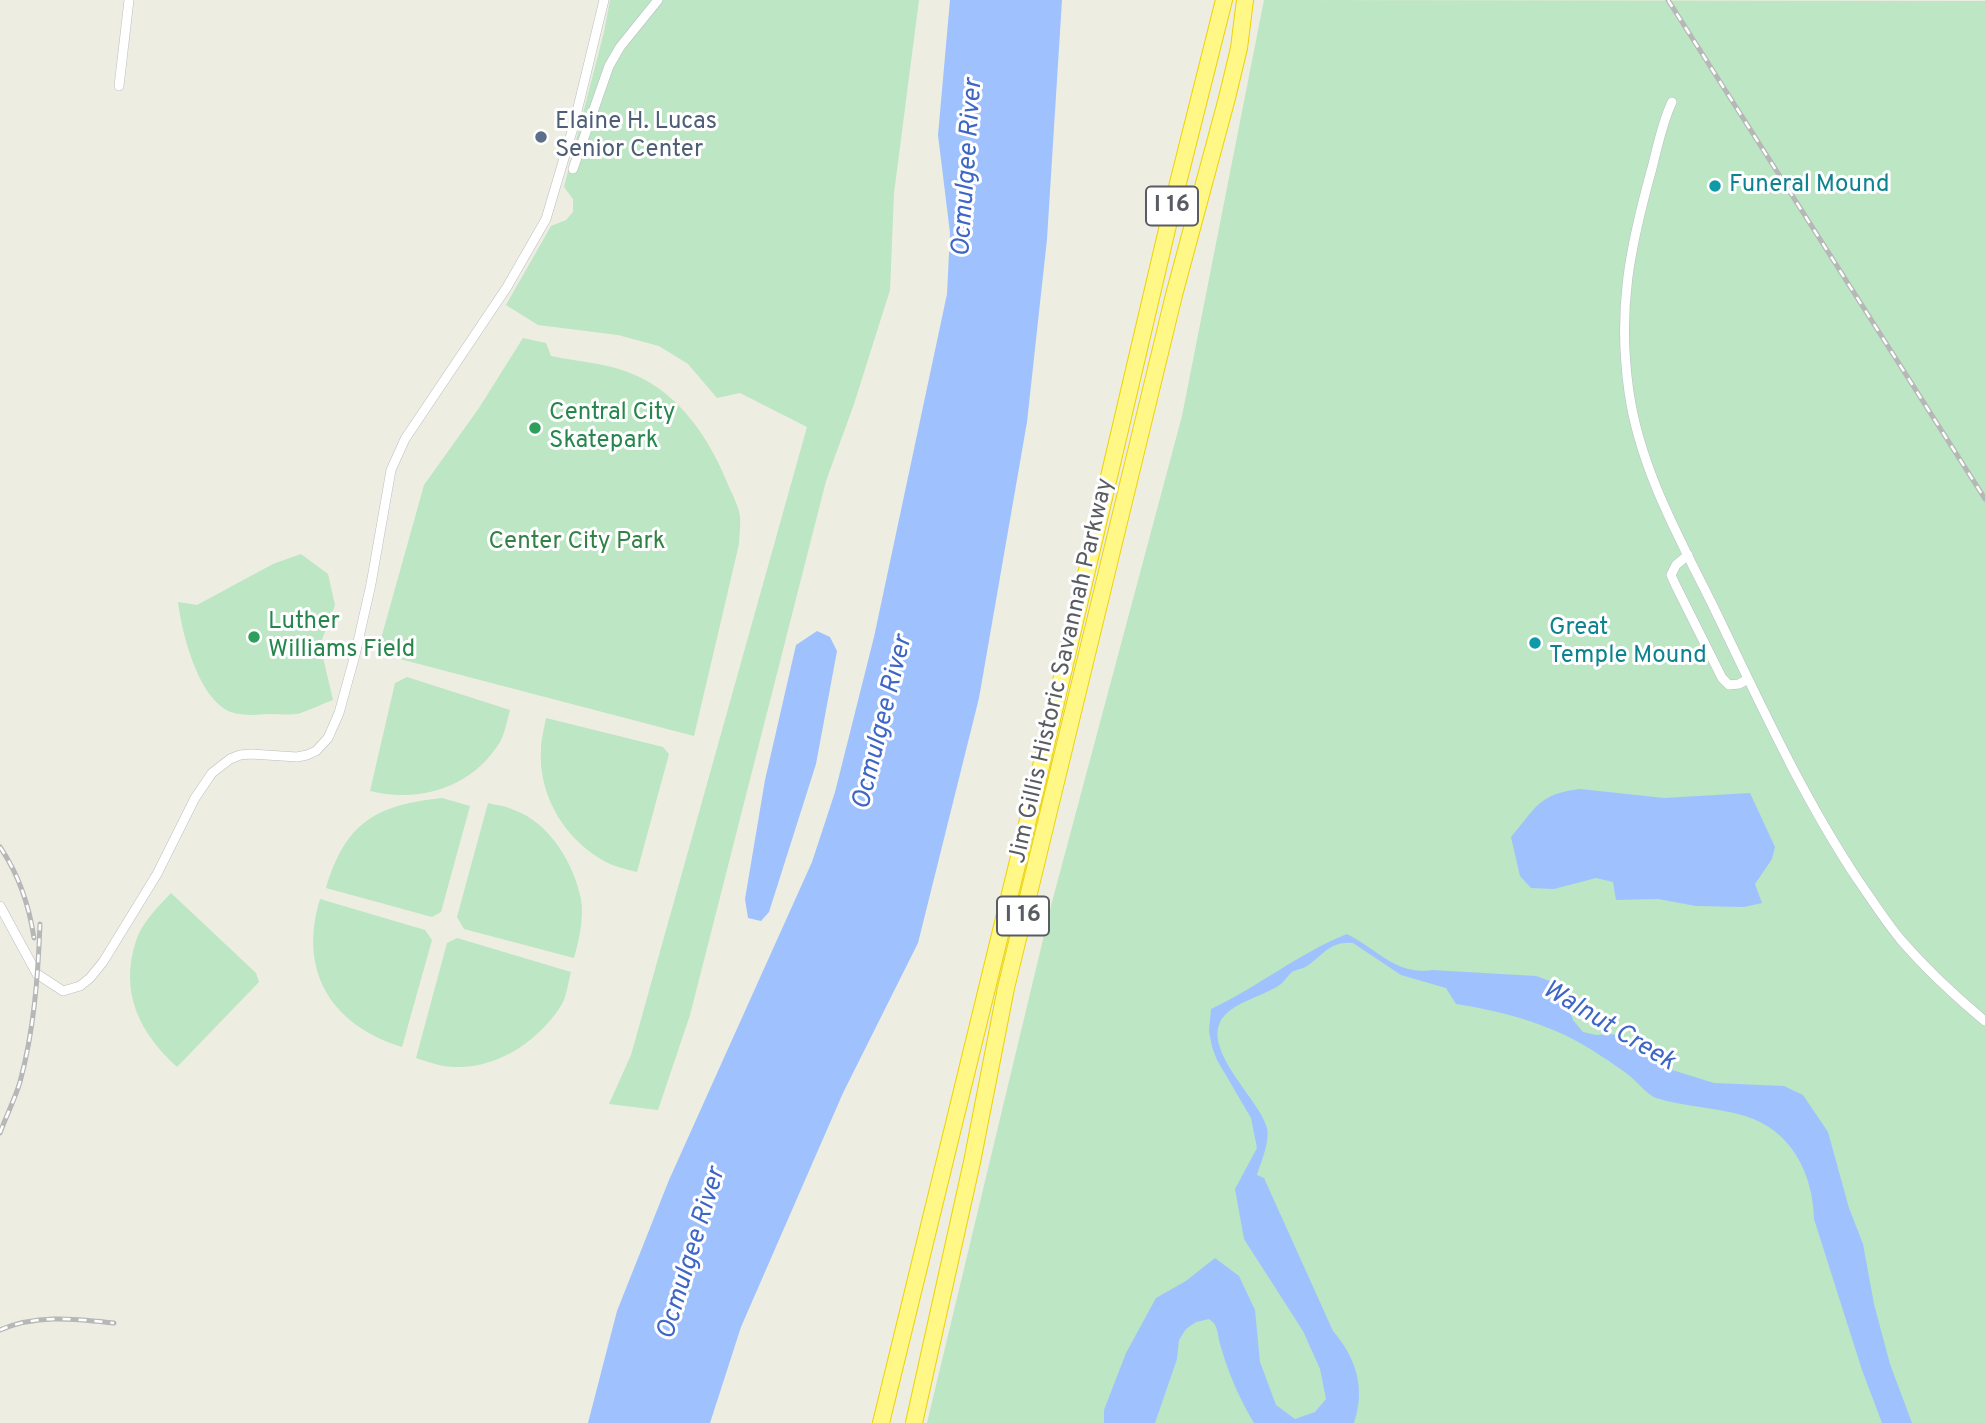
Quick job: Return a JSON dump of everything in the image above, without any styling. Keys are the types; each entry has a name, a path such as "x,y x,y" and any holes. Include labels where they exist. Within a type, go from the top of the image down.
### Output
{"highway":[{"name":"Jim Gillis Historic Savannah Parkway","path":"881,1423 1038,779 1167,227 1224,0"},
{"name":"Jim Gillis Historic Savannah Parkway","path":"914,1423 972,1162 1006,988 1174,295 1227,99 1238,48 1244,0"}],"street":[{"path":"119,86 129,0"},
{"path":"0,906 38,975 63,990 80,986 90,978 124,929 172,848 195,798 212,773 240,755 307,755 316,751 328,738 339,713 358,643 391,470 405,439 507,287 546,219 566,152 604,0"},
{"path":"573,169 609,66 620,47 658,0"},
{"path":"1672,102 1665,117 1629,256 1623,324 1629,394 1642,449 1655,485 1783,752 1828,834 1900,939 1931,973 1985,1021"},
{"path":"1688,555 1676,565 1671,575 1675,584 1722,678 1729,685 1748,679"}],"green space":[{"path":"610,0 919,0 894,193 890,290 826,481 690,1015 658,1110 609,1104 631,1055 807,427 740,393 717,398 688,364 659,346 618,335 538,325 506,305 551,226 566,220 573,212 573,199 564,187"},
{"path":"1264,0 1985,1 1985,1423 927,1423 1052,902 1182,416"},
{"name":"Center City Park","path":"523,338 546,343 551,356 625,371 667,394 703,437 736,502 740,517 739,544 694,736 377,653 424,485 479,408"},
{"name":"Luther Williams Field","path":"301,554 328,574 335,605 320,645 333,700 297,714 250,715 231,712 219,705 201,680 188,647 178,602 197,605 273,564"},
{"path":"407,677 510,710 505,731 488,758 475,771 459,781 425,793 407,795 370,791 395,683"},
{"path":"546,718 663,747 669,754 637,872 609,864 592,853 567,829 557,815 544,784 541,767"},
{"path":"442,798 470,806 441,912 432,917 326,888 343,847 367,821 399,806"},
{"path":"488,803 511,809 539,824 566,859 578,886 582,906 574,958 464,929 457,917"},
{"path":"171,893 256,973 259,982 177,1067 143,1026 136,1011 130,978 131,960 142,927"},
{"path":"320,899 425,930 432,940 402,1047 356,1025 326,992 318,972 314,949 314,925"},
{"path":"457,938 571,972 562,1004 543,1029 518,1049 474,1066 453,1067 416,1058 447,943"}],"water":[{"name":"Ocmulgee River","path":"950,0 1062,0 1047,239 1027,422 979,698 918,943 843,1093 741,1327 710,1423 588,1423 617,1311 669,1180 812,862 835,792 874,637 947,294 950,233 938,135"},
{"path":"817,631 830,637 837,651 816,764 769,912 761,921 748,918 745,899 765,780 796,645"},
{"path":"1580,789 1664,798 1750,793 1775,847 1772,859 1755,884 1762,903 1744,907 1696,906 1658,899 1616,900 1613,882 1596,878 1554,889 1531,888 1520,876 1511,837 1533,810 1546,799"},
{"path":"1347,934 1388,960 1408,969 1536,976 1550,981 1583,1032 1623,1036 1646,1056 1669,1069 1714,1083 1784,1086 1803,1095 1828,1132 1849,1208 1863,1244 1874,1304 1890,1364 1912,1423 1882,1423 1862,1370 1814,1219 1813,1202 1804,1170 1787,1143 1775,1132 1745,1116 1656,1098 1613,1063 1567,1036 1513,1016 1456,1004 1446,988 1401,975 1353,943 1345,943 1332,946 1307,966 1292,972 1281,984 1231,1010 1218,1028 1218,1042 1232,1072 1262,1116 1267,1128 1266,1146 1257,1175 1264,1178 1333,1331 1348,1352 1357,1374 1359,1398 1354,1423 1254,1423 1230,1375 1216,1327 1209,1319 1196,1322 1186,1329 1179,1340 1177,1359 1155,1423 1104,1423 1104,1410 1126,1353 1156,1298 1186,1281 1215,1258 1239,1276 1255,1310 1260,1362 1276,1405 1295,1419 1315,1412 1326,1399 1320,1369 1303,1331 1244,1239 1235,1189 1257,1148 1251,1118 1217,1060 1209,1031 1211,1009"}],"railway":[{"path":"1668,0 1985,499"},
{"path":"0,847 13,868 22,891 34,938"},
{"path":"0,1133 16,1095 29,1043 40,924"},
{"path":"0,1330 42,1320 71,1319 114,1323"}],"place":[{"name":"Elaine H. Lucas Senior Center","path":"541,137"},
{"name":"Funeral Mound","path":"1715,186"},
{"name":"Central City Skatepark","path":"535,428"},
{"name":"Luther Williams Field","path":"254,637"},
{"name":"Great Temple Mound","path":"1535,643"}],"water label":[{"name":"Walnut Creek","path":"1608,1027"}]}
